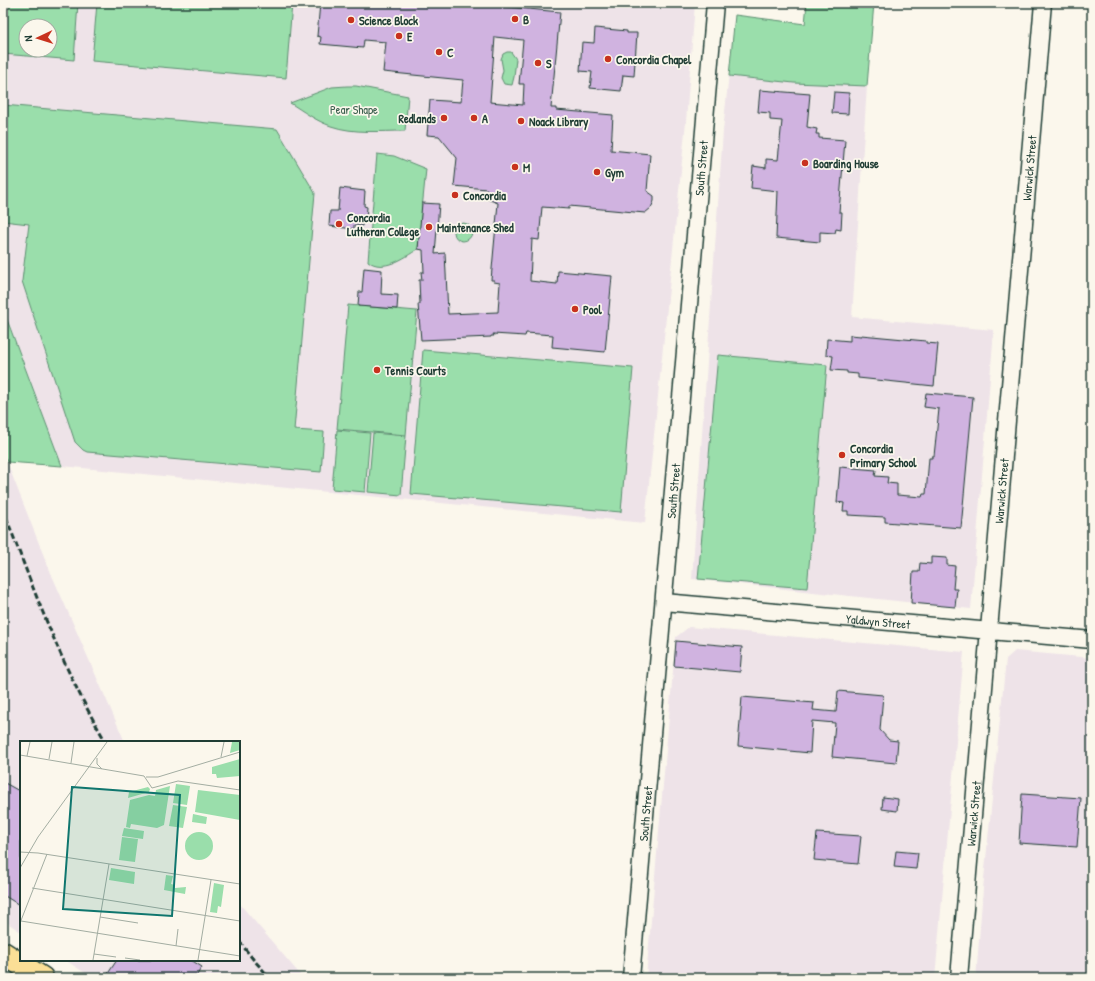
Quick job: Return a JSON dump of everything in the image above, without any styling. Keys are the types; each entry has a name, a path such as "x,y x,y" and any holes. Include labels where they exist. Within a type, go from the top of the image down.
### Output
{"highway":[{"path":"3,953 42,978"}],"street":[{"name":"South Street","path":"631,978 715,3"},
{"name":"Warwick Street","path":"959,978 1043,3"},
{"name":"Yaldwyn Street","path":"664,602 1092,640"}],"shaded area":[{"name":"Concordia Lutheran College","path":"3,3 695,3 686,122 645,523 62,466 3,309"},
{"name":"Concordia Primary School","path":"807,3 874,3 852,317 994,330 971,609 692,579 723,131 735,15 805,24"},
{"path":"3,452 47,564 125,741 20,741 20,931 3,920"},
{"path":"689,627 964,652 935,978 646,978 676,637"},
{"path":"1015,651 1092,658 1092,978 976,978 983,889 1006,659"},
{"path":"240,904 303,978 93,978 67,961 240,961"}],"green space":[{"path":"3,3 78,3 74,60 50,58 58,58 58,18 18,18 18,55 3,54"},
{"path":"97,3 292,3 286,78 92,61"},
{"path":"807,3 874,3 867,86 794,83 729,76 735,15 805,24"},
{"path":"511,52 516,59 512,85 504,84 501,78 503,70 501,59 503,54"},
{"name":"Pear Shape","path":"356,86 408,96 405,131 368,132 340,129 310,116 290,103 332,87"},
{"path":"3,105 277,129 315,193 294,430 324,432 321,472 87,452 75,442 22,281 29,224 3,221"},
{"path":"377,154 394,156 426,169 418,249 400,260 387,265 374,264 368,261"},
{"path":"463,223 469,226 472,232 469,238 463,241 457,238 454,232 457,226"},
{"name":"Tennis Courts","path":"348,305 417,311 406,435 337,429"},
{"path":"3,309 62,466 7,462 3,452"},
{"path":"423,350 633,368 621,512 411,494"},
{"path":"718,355 827,365 807,588 698,579"},
{"path":"337,430 370,433 365,492 332,489"},
{"path":"373,433 406,436 401,495 368,492"}],"building":[{"path":"320,3 497,3 497,6 560,12 551,108 556,108 556,110 613,115 611,150 650,154 647,191 654,196 654,201 651,208 645,213 569,206 569,209 542,207 539,240 532,239 530,281 557,284 558,271 612,276 605,352 552,347 553,335 526,333 525,336 493,334 494,336 491,337 421,340 418,304 420,304 419,280 422,280 421,272 424,272 423,250 418,249 422,203 439,204 435,254 445,253 448,314 498,312 500,283 491,280 498,203 487,199 487,189 454,186 457,158 439,136 427,135 430,100 461,102 463,80 383,72 386,42 364,40 363,48 320,44 321,37 317,36","holes":["495,37 523,40 519,84 524,84 523,105 490,102"]},
{"name":"Concordia Chapel","path":"595,28 637,33 634,76 623,75 621,91 590,88 592,72 580,71 582,42 594,43"},
{"name":"Boarding House","path":"760,90 810,94 807,127 817,129 816,134 819,134 819,138 845,140 839,212 842,212 841,230 836,229 835,233 820,232 820,242 776,238 778,191 751,188 753,166 766,168 766,159 778,160 782,121 770,120 770,113 758,112"},
{"path":"834,92 849,93 848,114 832,113"},
{"path":"340,188 365,191 364,206 367,207 366,220 363,220 362,226 354,225 354,229 329,226 330,211 338,211"},
{"path":"364,268 382,270 381,294 398,295 397,309 358,306 359,292 362,292"},
{"path":"850,335 926,341 926,343 938,344 934,386 858,378 858,374 847,373 847,371 831,370 833,356 826,355 827,339 850,341"},
{"path":"926,393 973,397 961,528 885,522 885,517 848,515 848,511 843,511 844,503 837,502 840,467 876,470 875,476 888,477 887,483 897,484 897,495 922,497 923,494 926,494 929,458 934,456 939,409 924,407"},
{"path":"931,557 947,558 947,565 955,566 953,589 957,589 955,607 911,603 913,572 919,572 920,563 931,564"},
{"path":"676,641 742,647 740,672 674,666"},
{"path":"838,691 883,695 880,730 889,740 898,741 896,763 832,757 835,723 812,721 810,753 738,746 742,697 814,703 813,710 836,712"},
{"path":"3,782 20,791 20,905 3,895"},
{"path":"1022,794 1081,798 1077,847 1019,843"},
{"path":"883,797 898,799 897,811 882,809"},
{"path":"817,833 861,836 858,864 814,860"},
{"path":"896,851 918,853 916,869 894,867"},
{"path":"116,961 193,961 202,967 195,978 105,978"}],"railway":[{"path":"3,509 49,628 76,686 105,741"},
{"path":"240,942 270,978"}],"place":[{"name":"B","path":"515,19"},
{"name":"Science Block","path":"351,20"},
{"name":"E","path":"399,36"},
{"name":"C","path":"439,52"},
{"name":"Concordia Chapel","path":"608,59"},
{"name":"S","path":"538,63"},
{"name":"Redlands","path":"444,118"},
{"name":"A","path":"474,118"},
{"name":"Noack Library","path":"521,121"},
{"name":"Boarding House","path":"805,163"},
{"name":"M","path":"515,167"},
{"name":"Gym","path":"597,172"},
{"name":"Concordia","path":"455,195"},
{"name":"Concordia Lutheran College","path":"339,224"},
{"name":"Maintenance Shed","path":"429,227"},
{"name":"Pool","path":"575,309"},
{"name":"Tennis Courts","path":"377,370"},
{"name":"Concordia Primary School","path":"842,455"}]}
